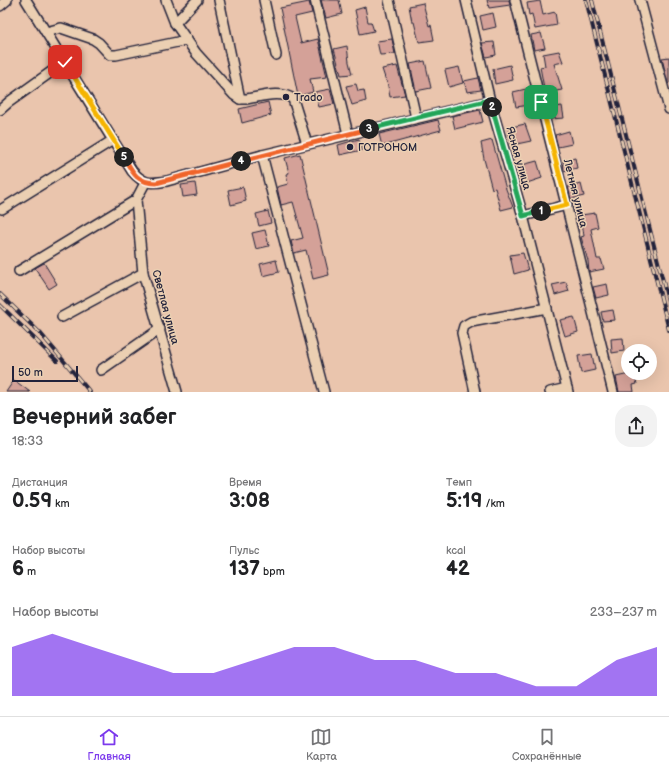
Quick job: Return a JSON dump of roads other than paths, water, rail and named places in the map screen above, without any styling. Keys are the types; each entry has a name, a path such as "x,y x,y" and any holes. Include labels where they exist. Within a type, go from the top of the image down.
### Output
{"street":[{"path":"0,6 7,0"},
{"path":"26,0 132,171 145,183 167,181 262,155 490,100"},
{"path":"166,0 175,23 187,40 213,74 234,95 240,99 282,94 288,95 293,99 306,144"},
{"path":"175,23 197,0"},
{"path":"219,0 240,99"},
{"path":"264,0 276,55"},
{"path":"315,0 348,134"},
{"path":"389,0 416,118"},
{"name":"Ясная улица","path":"466,0 490,100 523,216 568,390"},
{"name":"Летняя улица","path":"515,0 613,392"},
{"path":"640,0 669,109"},
{"path":"46,32 61,28 93,39 99,42 110,55 187,40"},
{"path":"0,110 65,62"},
{"path":"2,209 113,140"},
{"path":"262,155 324,392"},
{"path":"19,271 136,200 145,183"},
{"name":"Светлая улица","path":"136,200 143,273 177,392"},
{"path":"523,216 567,205"},
{"path":"62,317 143,273"},
{"path":"475,392 462,333 464,326 471,322 547,308"},
{"path":"100,370 160,329"},
{"path":"550,392 568,390"}],"railway":[{"path":"586,0 669,330"},
{"path":"592,0 669,305"},
{"path":"0,294 41,334 90,392"},
{"path":"0,305 57,361"}],"place":[{"name":"Trado","path":"286,97"},
{"name":"ГОТРОНОМ","path":"350,147"}]}
